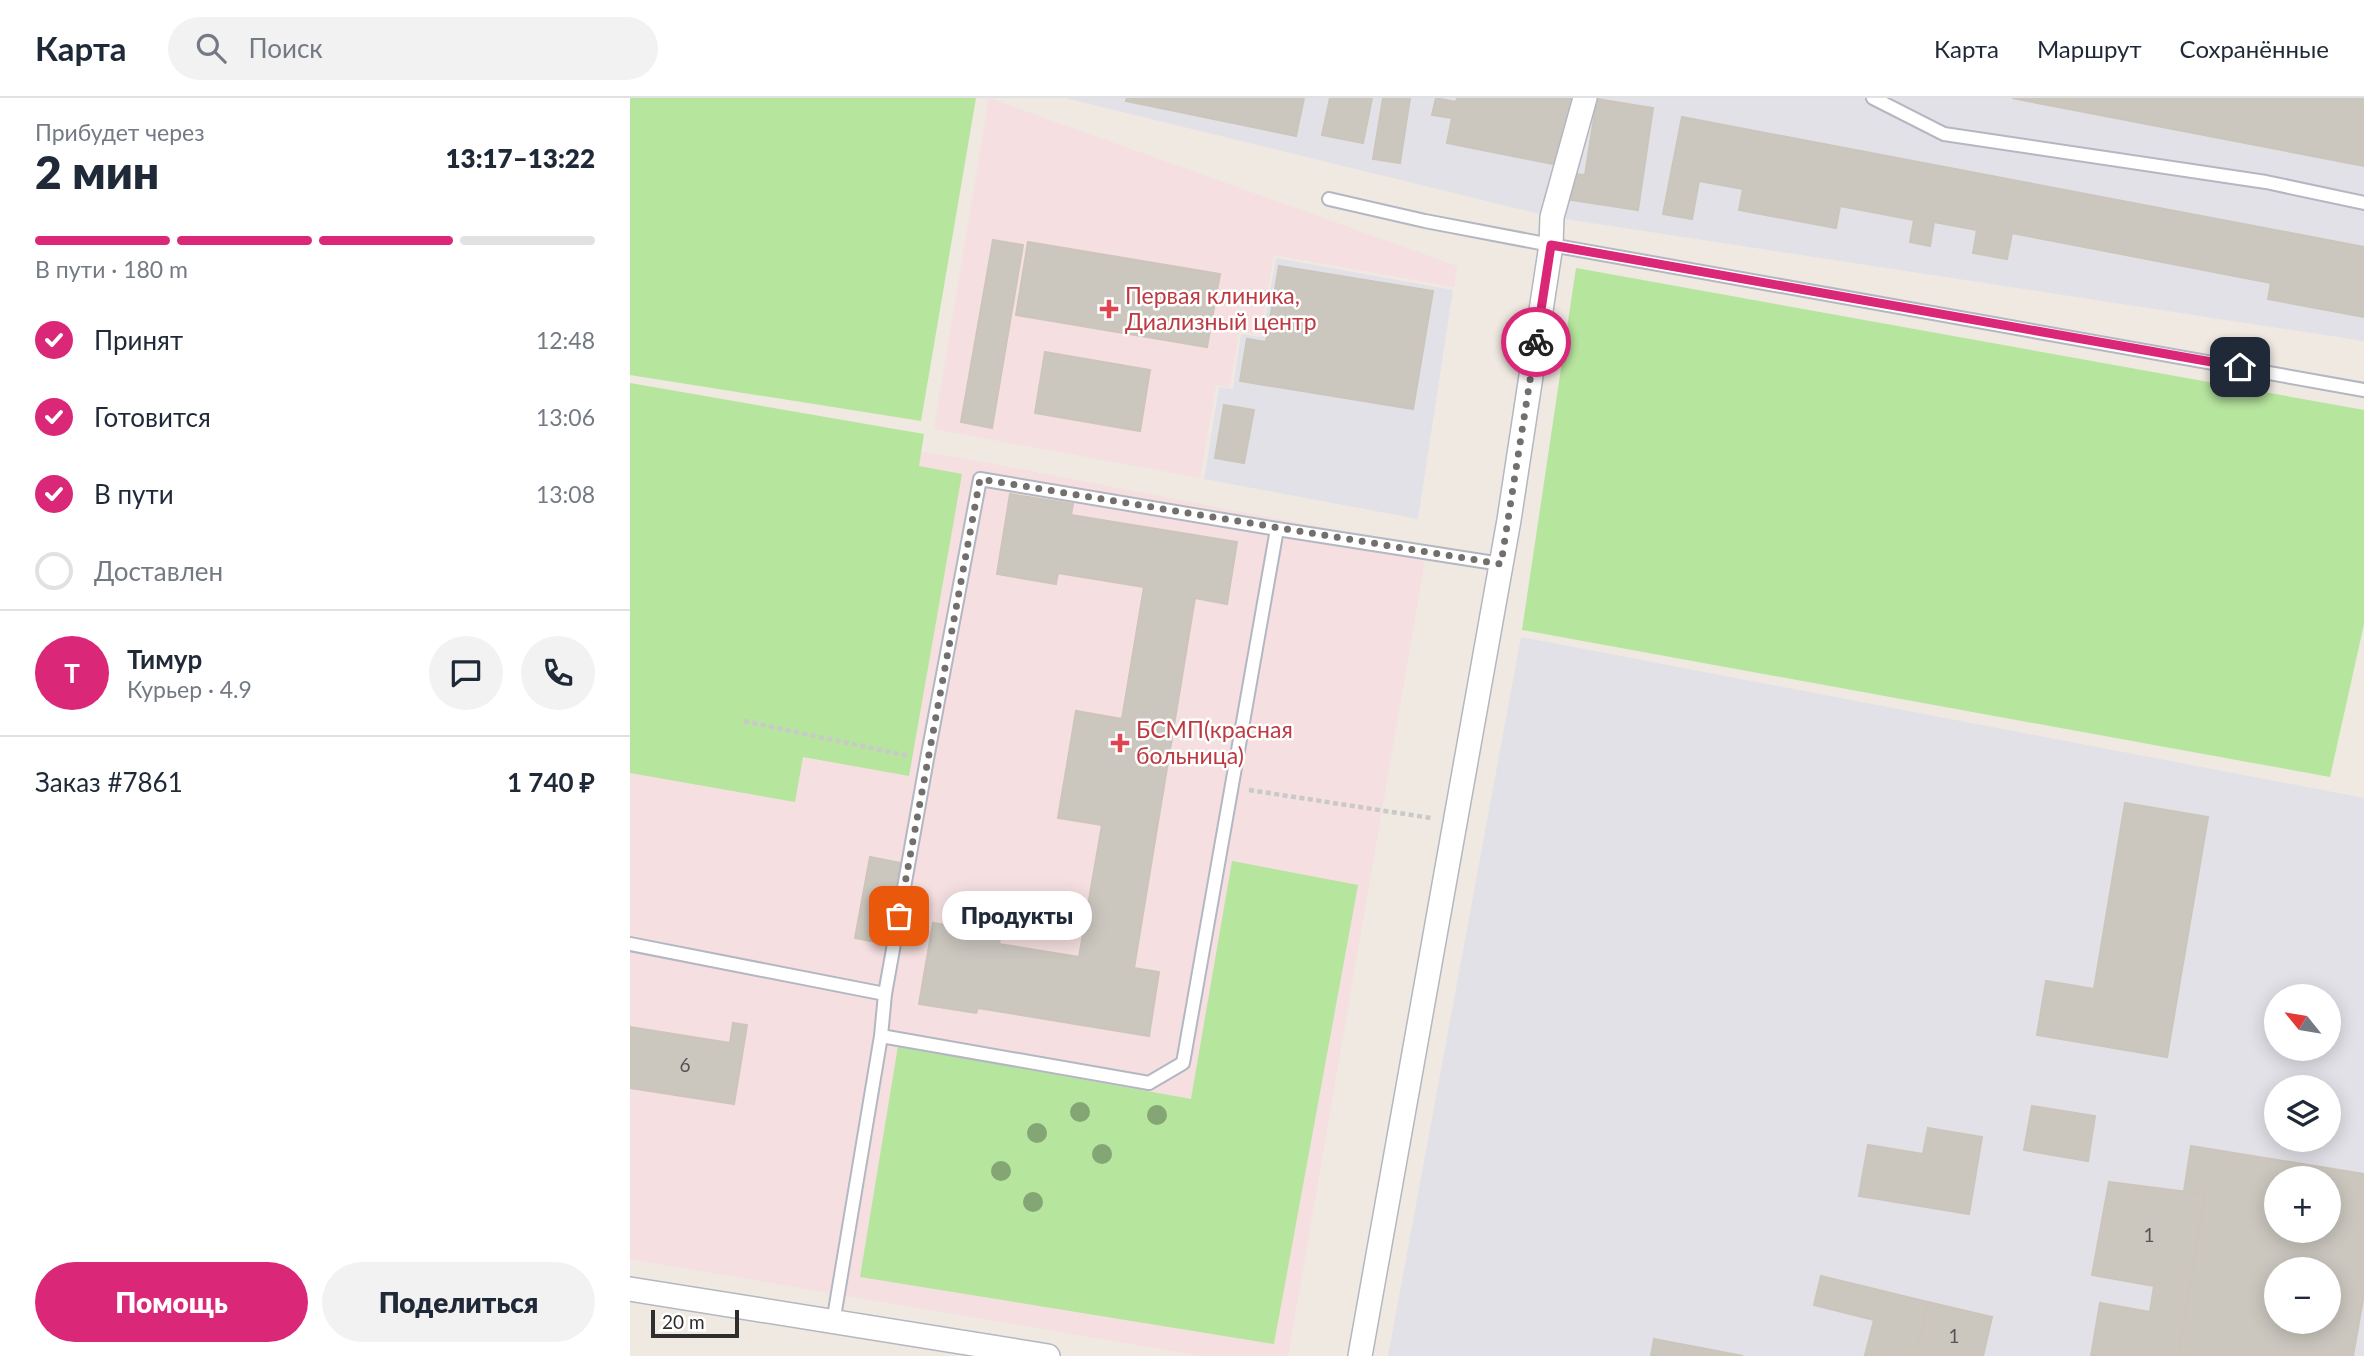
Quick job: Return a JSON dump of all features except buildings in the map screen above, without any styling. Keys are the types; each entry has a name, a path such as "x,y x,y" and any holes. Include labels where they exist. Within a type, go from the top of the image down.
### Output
{"street":[{"path":"1360,1356 1501,564 1551,245 1552,217 1585,98"},
{"path":"630,1289 1048,1356"}],"lane":[{"path":"1873,98 1944,134 2266,181 2364,203"},
{"path":"1329,199 1551,245 2364,390"},
{"path":"833,1323 881,1036 885,994 926,759 980,479 1501,564"},
{"path":"881,1036 1149,1083 1183,1063 1277,529"},
{"path":"630,944 885,994"}],"path":[{"path":"744,721 926,759"},
{"path":"1233,787 1456,821"}],"shaded area":[{"name":"Первая клиника, Диализный центр","path":"989,98 1457,266 1454,287 1274,255 1260,334 1239,332 1230,387 1216,385 1200,478 934,429"},
{"path":"1065,98 2364,98 2364,341 1552,217"},
{"path":"1276,258 1453,290 1418,519 1204,479 1219,387 1233,389 1241,334 1262,337"},
{"path":"630,405 978,461 1427,548 1288,1356 1201,1356 630,1259"},
{"path":"1521,637 2364,798 2364,1356 1388,1356"}],"green space":[{"path":"630,98 976,98 921,421 630,375"},
{"path":"1576,268 2364,410 2364,624 2330,777 1522,630"},
{"path":"630,383 924,434 919,466 962,474 909,776 803,757 795,802 630,773"},
{"path":"1232,861 1358,885 1274,1344 860,1277 898,1046 1191,1099"}],"way so far":[{"path":"899,916 980,479 1408,551 1501,564 1536,342"}],"place":[{"name":"Первая клиника, Диализный центр","path":"1109,309"},
{"name":"БСМП(красная больница)","path":"1120,743"},
{"name":"Продукты","path":"899,916"}],"route":[{"path":"1536,342 1551,245 2240,367"}]}
